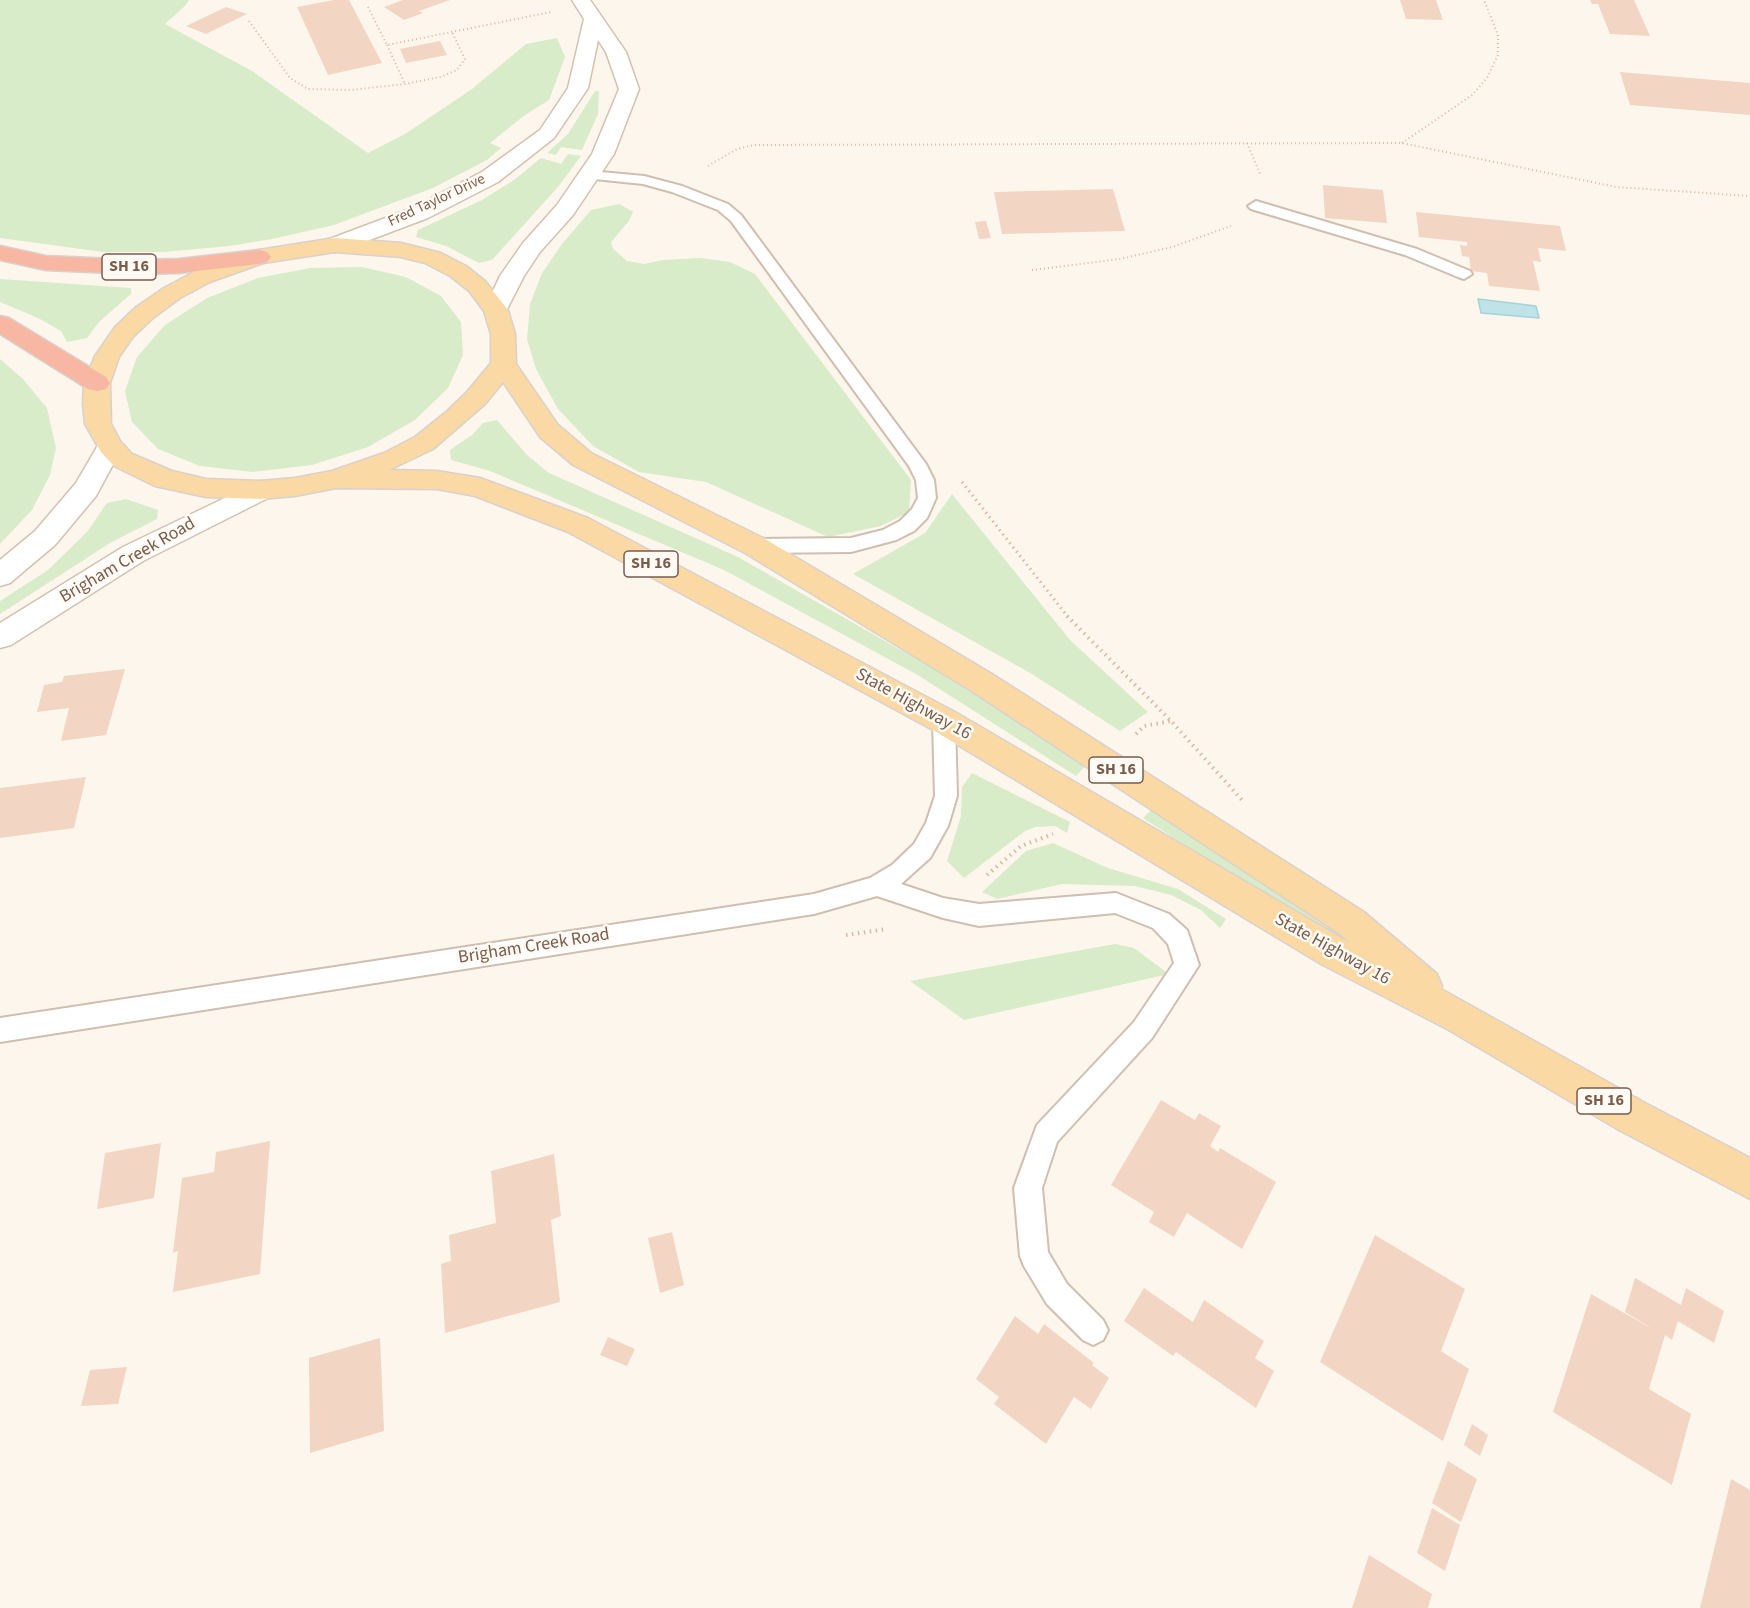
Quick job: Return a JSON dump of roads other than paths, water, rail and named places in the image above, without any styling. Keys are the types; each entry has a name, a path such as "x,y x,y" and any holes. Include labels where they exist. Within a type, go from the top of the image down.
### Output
{"highway":[{"name":"SH 16","path":"0,253 46,263 135,267 179,266 260,257"},
{"path":"0,323 98,383"}],"main road":[{"path":"496,310 512,276 590,175 603,154 629,89 616,52 586,8"},
{"name":"Fred Taylor Drive","path":"335,245 420,213 459,194 490,177 547,134 578,88 586,8"},
{"name":"SH 16","path":"260,257 335,245 401,250 433,258 477,285 496,310 503,334 504,364"},
{"path":"98,383 107,356 124,333 144,313 172,293 202,277 260,257"},
{"path":"336,479 393,459 424,442 454,419 504,364"},
{"name":"State Highway 16","path":"504,364 549,431 582,459 756,546 981,682 1352,923 1460,1017"},
{"name":"SH 16","path":"98,383 98,424 110,446 123,460 165,479 206,488 260,490 295,487 336,479"},
{"path":"0,576 45,538 86,489 110,446"},
{"name":"State Highway 16","path":"336,479 437,480 480,487 578,525 944,721 1334,953 1460,1017 1633,1117 1750,1179"},
{"name":"Brigham Creek Road","path":"0,638 133,554 260,490"}],"lane":[{"path":"590,175 644,180 677,189 723,207 736,218 917,464 925,480 927,498 920,513 907,526 889,535 851,545 756,546"},
{"path":"1256,206 1411,252 1464,274"},
{"name":"Brigham Creek Road","path":"0,1030 814,904 877,886 900,872 922,851 937,825 946,796 944,721"},
{"path":"877,886 943,908 979,915 1116,903 1161,921 1178,938 1187,965 1143,1030 1046,1134 1028,1188 1034,1256 1057,1294 1093,1330"}],"water":[{"path":"1478,299 1536,306 1539,318 1481,313"}]}
